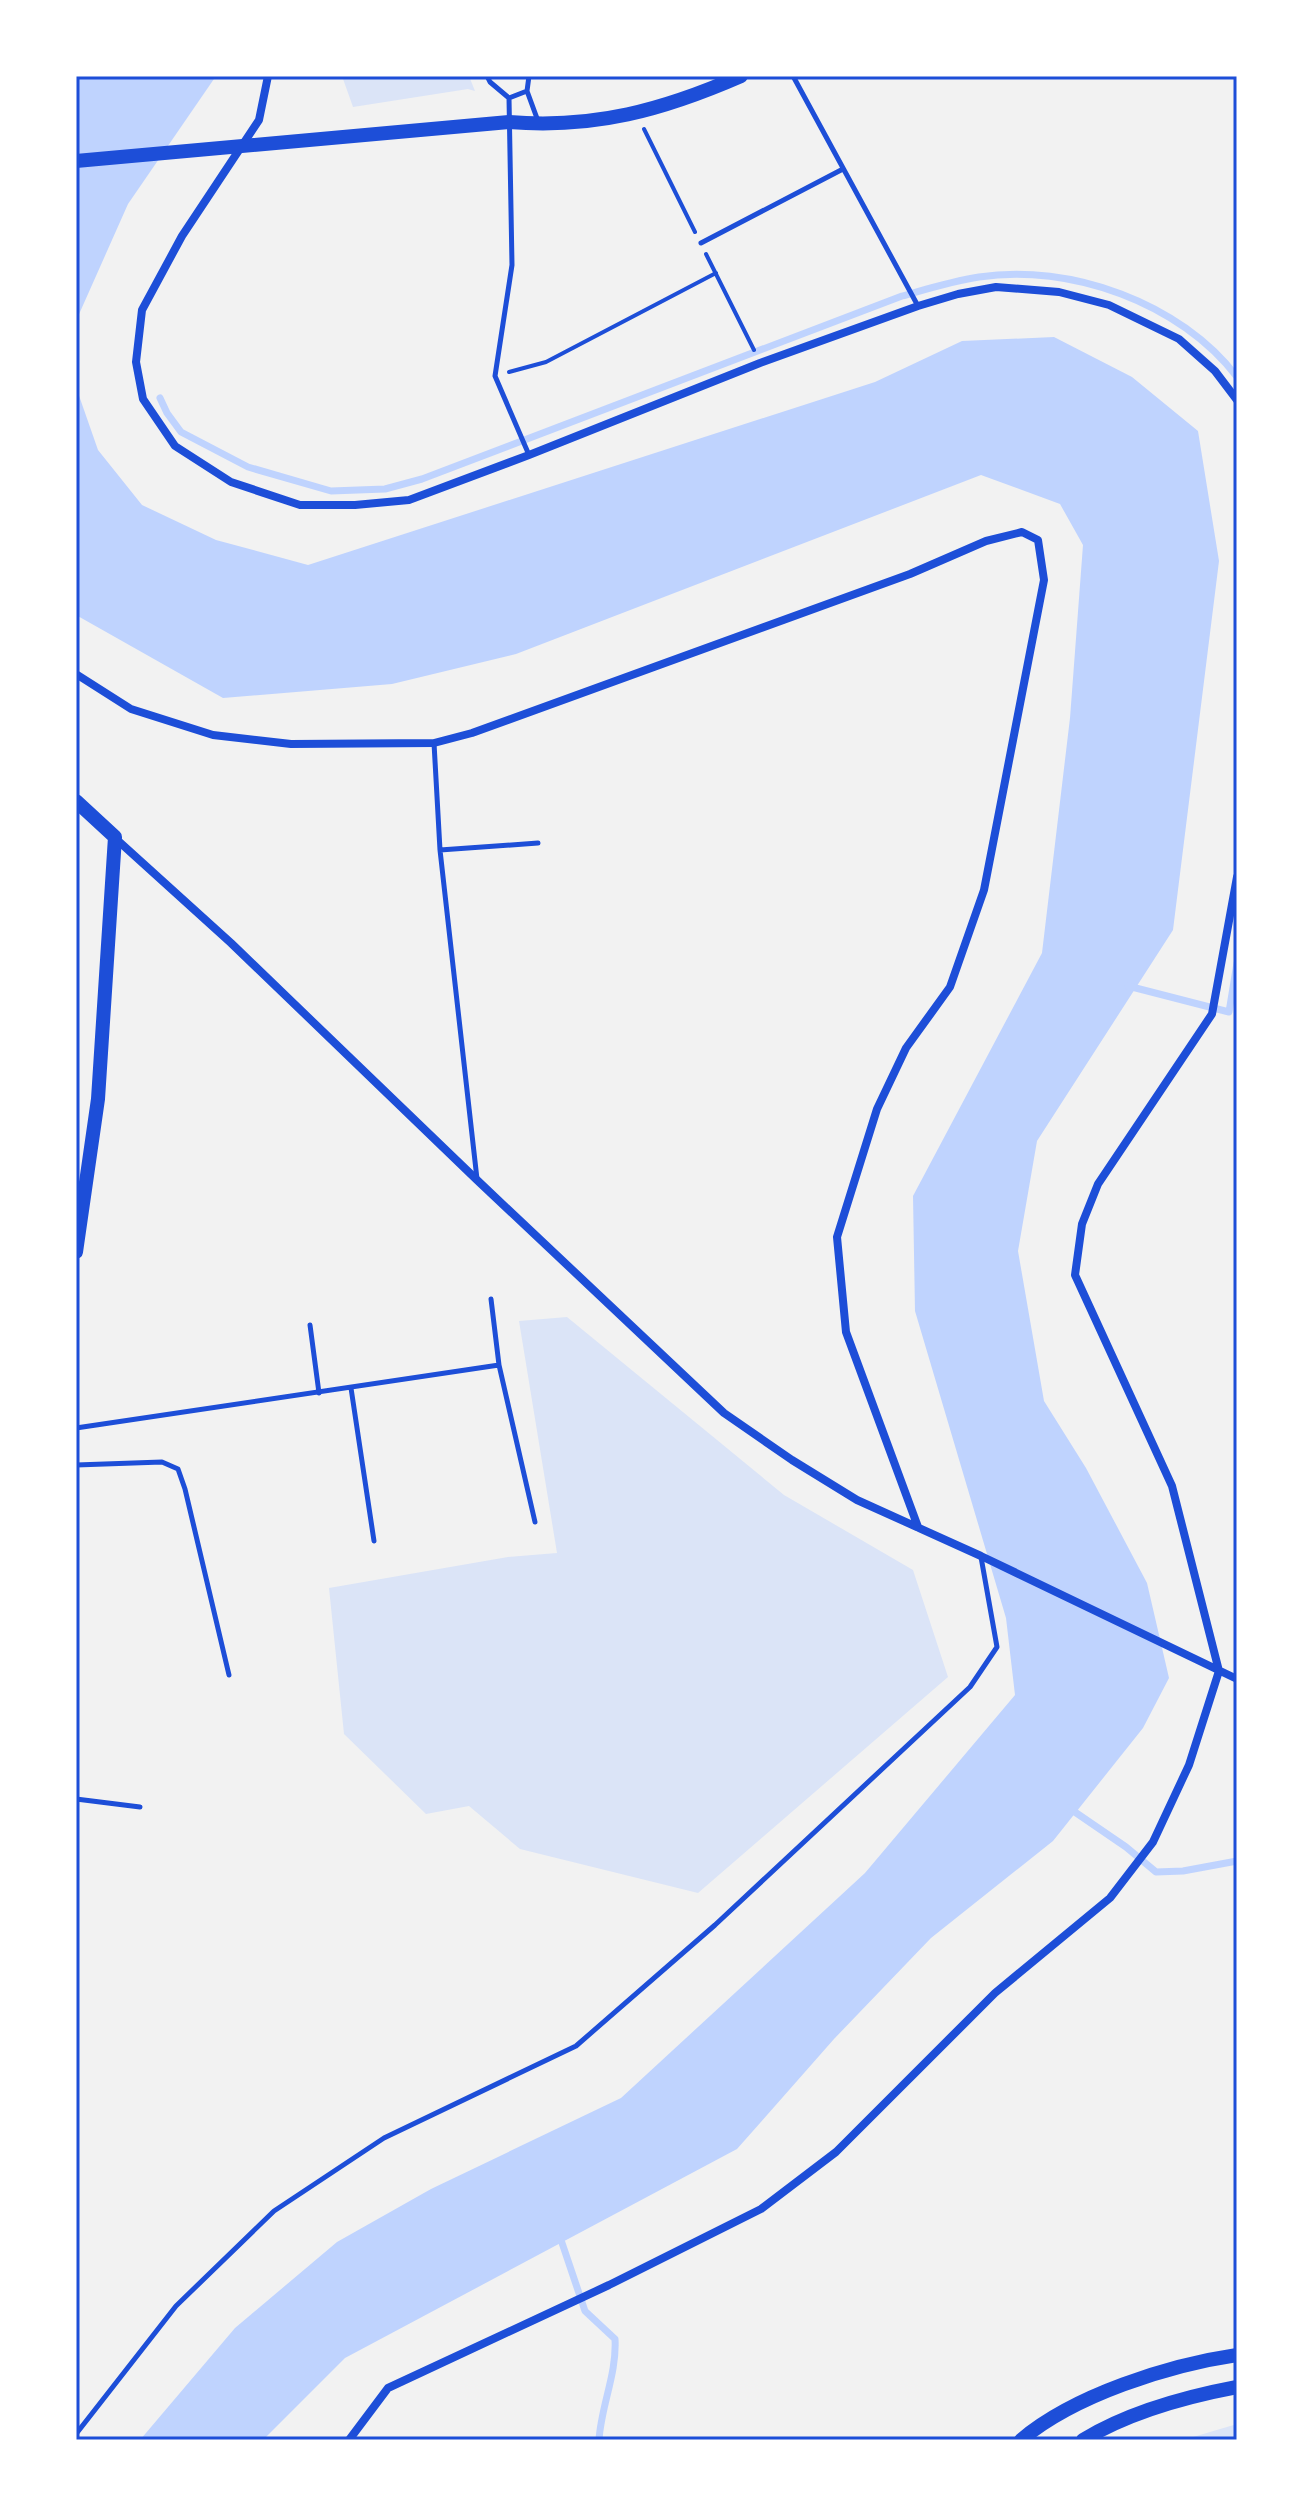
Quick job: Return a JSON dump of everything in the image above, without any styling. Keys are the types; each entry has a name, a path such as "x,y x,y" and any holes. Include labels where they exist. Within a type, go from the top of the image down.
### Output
{"street":[{"path":"268,76 259,120 182,236 142,310 136,362 143,399 175,446 231,482 300,505 355,505 409,500 760,363 918,306 996,287 1059,292 1109,305 1179,339 1215,371 1237,400"},
{"path":"76,161 509,122 576,124 636,114 741,76"},
{"path":"76,674 131,709 213,735 291,744 434,743 472,733 895,580 986,541 1022,532 1038,540 1044,580 984,890 950,987 906,1048 877,1109 837,1237 846,1332 918,1527"},
{"path":"76,801 242,954 724,1413 857,1500 1237,1679"},
{"path":"76,1252 98,1099 115,837"},
{"path":"349,2440 388,2388 609,2285 761,2209 836,2152 995,1993 1110,1898 1153,1842 1189,1765 1219,1671 1172,1486 1075,1275 1082,1224 1098,1184 1212,1014 1237,877"},
{"path":"1021,2440 1036,2427 1103,2393 1156,2374 1237,2355"},
{"path":"1083,2440 1131,2416 1237,2387"}],"lane":[{"path":"487,76 509,98 512,265 495,376 529,455"},
{"path":"529,76 527,91 539,125"},
{"path":"793,76 918,306"},
{"path":"509,98 527,91"},
{"path":"701,243 843,169"},
{"path":"434,743 440,850 477,1180"},
{"path":"440,850 538,843"},
{"path":"491,1299 499,1365 535,1522"},
{"path":"310,1325 319,1393"},
{"path":"76,1428 499,1365"},
{"path":"351,1388 374,1541"},
{"path":"76,1465 162,1462 178,1469 229,1675"},
{"path":"76,2434 176,2306 274,2211 384,2138 576,2046 715,1925 970,1687 997,1647 981,1556"},
{"path":"76,1799 140,1807"}],"path":[{"path":"495,376 546,362 716,273"}],"shaded area":[{"path":"342,76 469,76 475,91 468,89 353,107"},
{"path":"567,1317 784,1495 913,1570 948,1677 698,1893 520,1849 469,1806 426,1814 344,1734 329,1588 508,1557 557,1553 519,1321"},
{"path":"1237,2424 1237,2440 1183,2440"}],"water":[{"path":"76,76 216,76 128,204 76,321"},
{"path":"1054,337 1132,377 1198,431 1219,561 1173,930 1037,1141 1018,1251 1044,1401 1086,1468 1147,1583 1169,1678 1143,1728 1053,1841 931,1938 834,2039 737,2149 345,2358 263,2440 140,2440 235,2328 337,2242 431,2189 621,2098 865,1873 1015,1695 1006,1618 915,1311 913,1196 1042,953 1070,718 1083,545 1060,504 981,475 516,654 392,684 223,698 76,615 76,387 98,450 142,505 216,540 308,565 875,382 962,341"}],"waterway":[{"path":"160,398 181,432 248,467 331,491 385,489 422,479 902,296 979,277 1014,274 1050,276 1086,283 1155,309 1186,328 1214,351 1237,377"},
{"path":"1128,986 1229,1012 1237,963"},
{"path":"1069,1808 1156,1872 1183,1871 1237,1861"},
{"path":"559,2234 585,2311 615,2339 614,2365 599,2440"}]}
